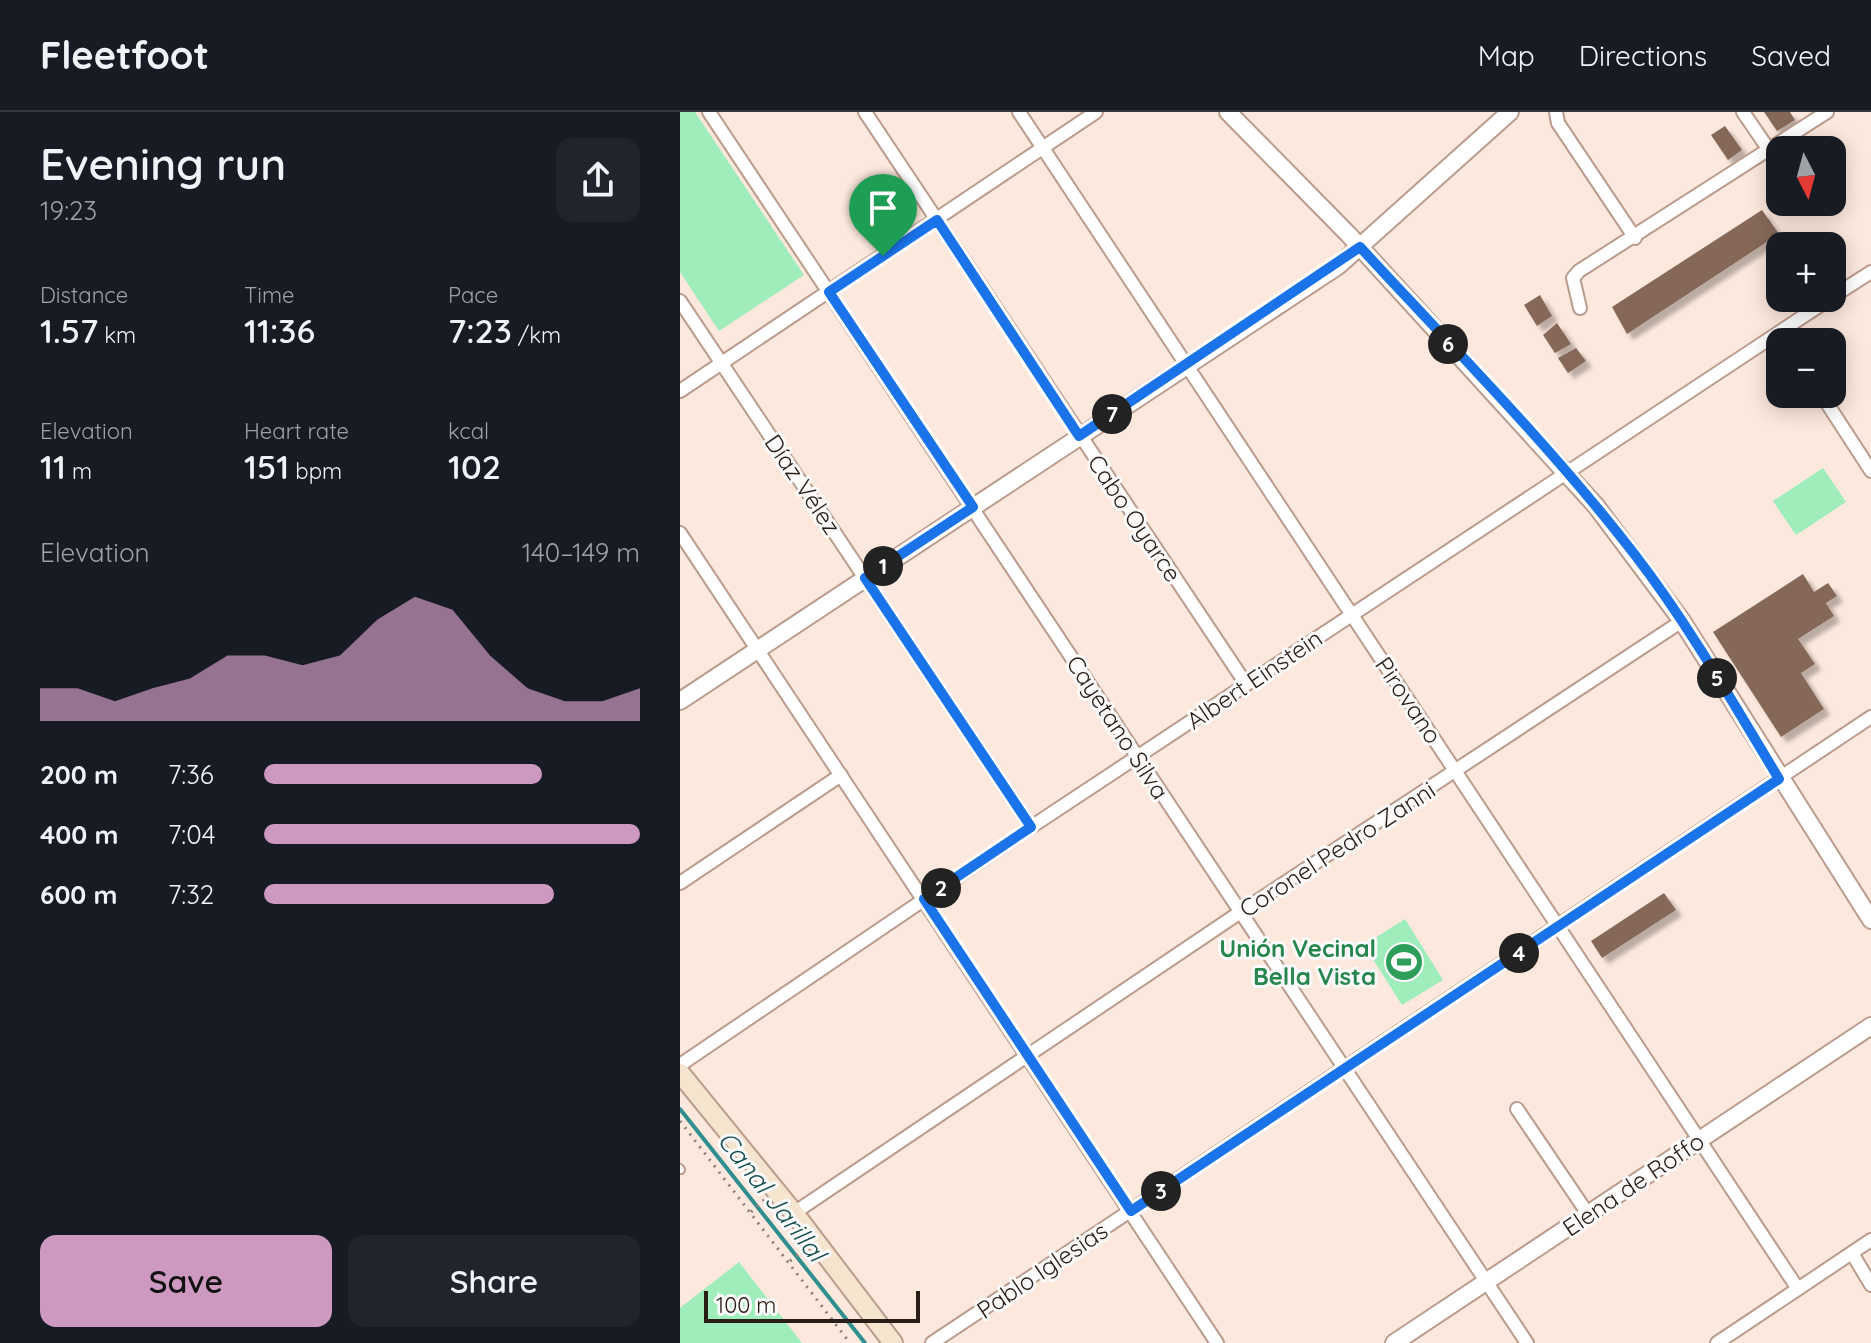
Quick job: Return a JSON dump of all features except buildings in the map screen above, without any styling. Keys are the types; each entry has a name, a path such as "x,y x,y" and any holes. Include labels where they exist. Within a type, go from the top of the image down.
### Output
{"main road":[{"path":"680,1073 794,1213 893,1343"}],"street":[{"name":"Cayetano Silva","path":"709,112 973,507 1342,1070 1527,1343"},
{"name":"Cabo Oyarce","path":"865,112 1246,684"},
{"name":"Pirovano","path":"1019,112 1798,1289"},
{"path":"680,391 1096,112"},
{"path":"1228,112 1360,247 1567,471 1637,557 1682,621 1779,779 1871,920"},
{"path":"680,701 1360,247 1510,112"},
{"path":"1556,112 1558,123 1635,238"},
{"path":"1743,112 1766,146"},
{"path":"1790,136 1827,112"},
{"path":"1580,308 1573,278 1766,152"},
{"name":"Albert Einstein","path":"1846,289 1871,272"},
{"name":"Díaz Vélez","path":"680,301 1031,827"},
{"name":"Albert Einstein","path":"1794,328 1814,312"},
{"name":"Albert Einstein","path":"680,1065 1031,827 1567,471 1766,347"},
{"path":"1830,408 1871,471"},
{"path":"682,541 924,899 1217,1343"},
{"name":"Coronel Pedro Zanni","path":"794,1213 1239,913 1682,621"},
{"name":"Pablo Iglesias","path":"932,1343 1871,717"},
{"path":"680,883 841,775"},
{"name":"Elena de Roffo","path":"1394,1343 1871,1026"},
{"path":"1517,1109 1588,1214"},
{"path":"1721,1342 1871,1241"},
{"path":"1852,1253 1871,1285"}],"path":[{"path":"680,1121 792,1260 850,1343"},
{"path":"752,1211 762,1203 755,1191"},
{"path":"792,1260 801,1253 810,1262"}],"green space":[{"path":"680,112 695,112 804,275 719,331 680,272"},
{"path":"1823,468 1846,502 1796,535 1773,501"},
{"name":"Unión Vecinal Bella Vista","path":"1405,919 1443,980 1402,1005 1364,945"},
{"path":"739,1262 802,1343 680,1343 680,1308"}],"waterway":[{"name":"Canal Jarillal","path":"680,1109 865,1343"}],"place":[{"name":"Unión Vecinal Bella Vista","path":"1404,962"}],"route":[{"path":"937,220 1079,436 1338,266 1360,247 1567,471 1637,557 1682,621 1779,779 1131,1211 924,899 1031,827 865,578 973,507 829,292 883,256 937,220"}]}
